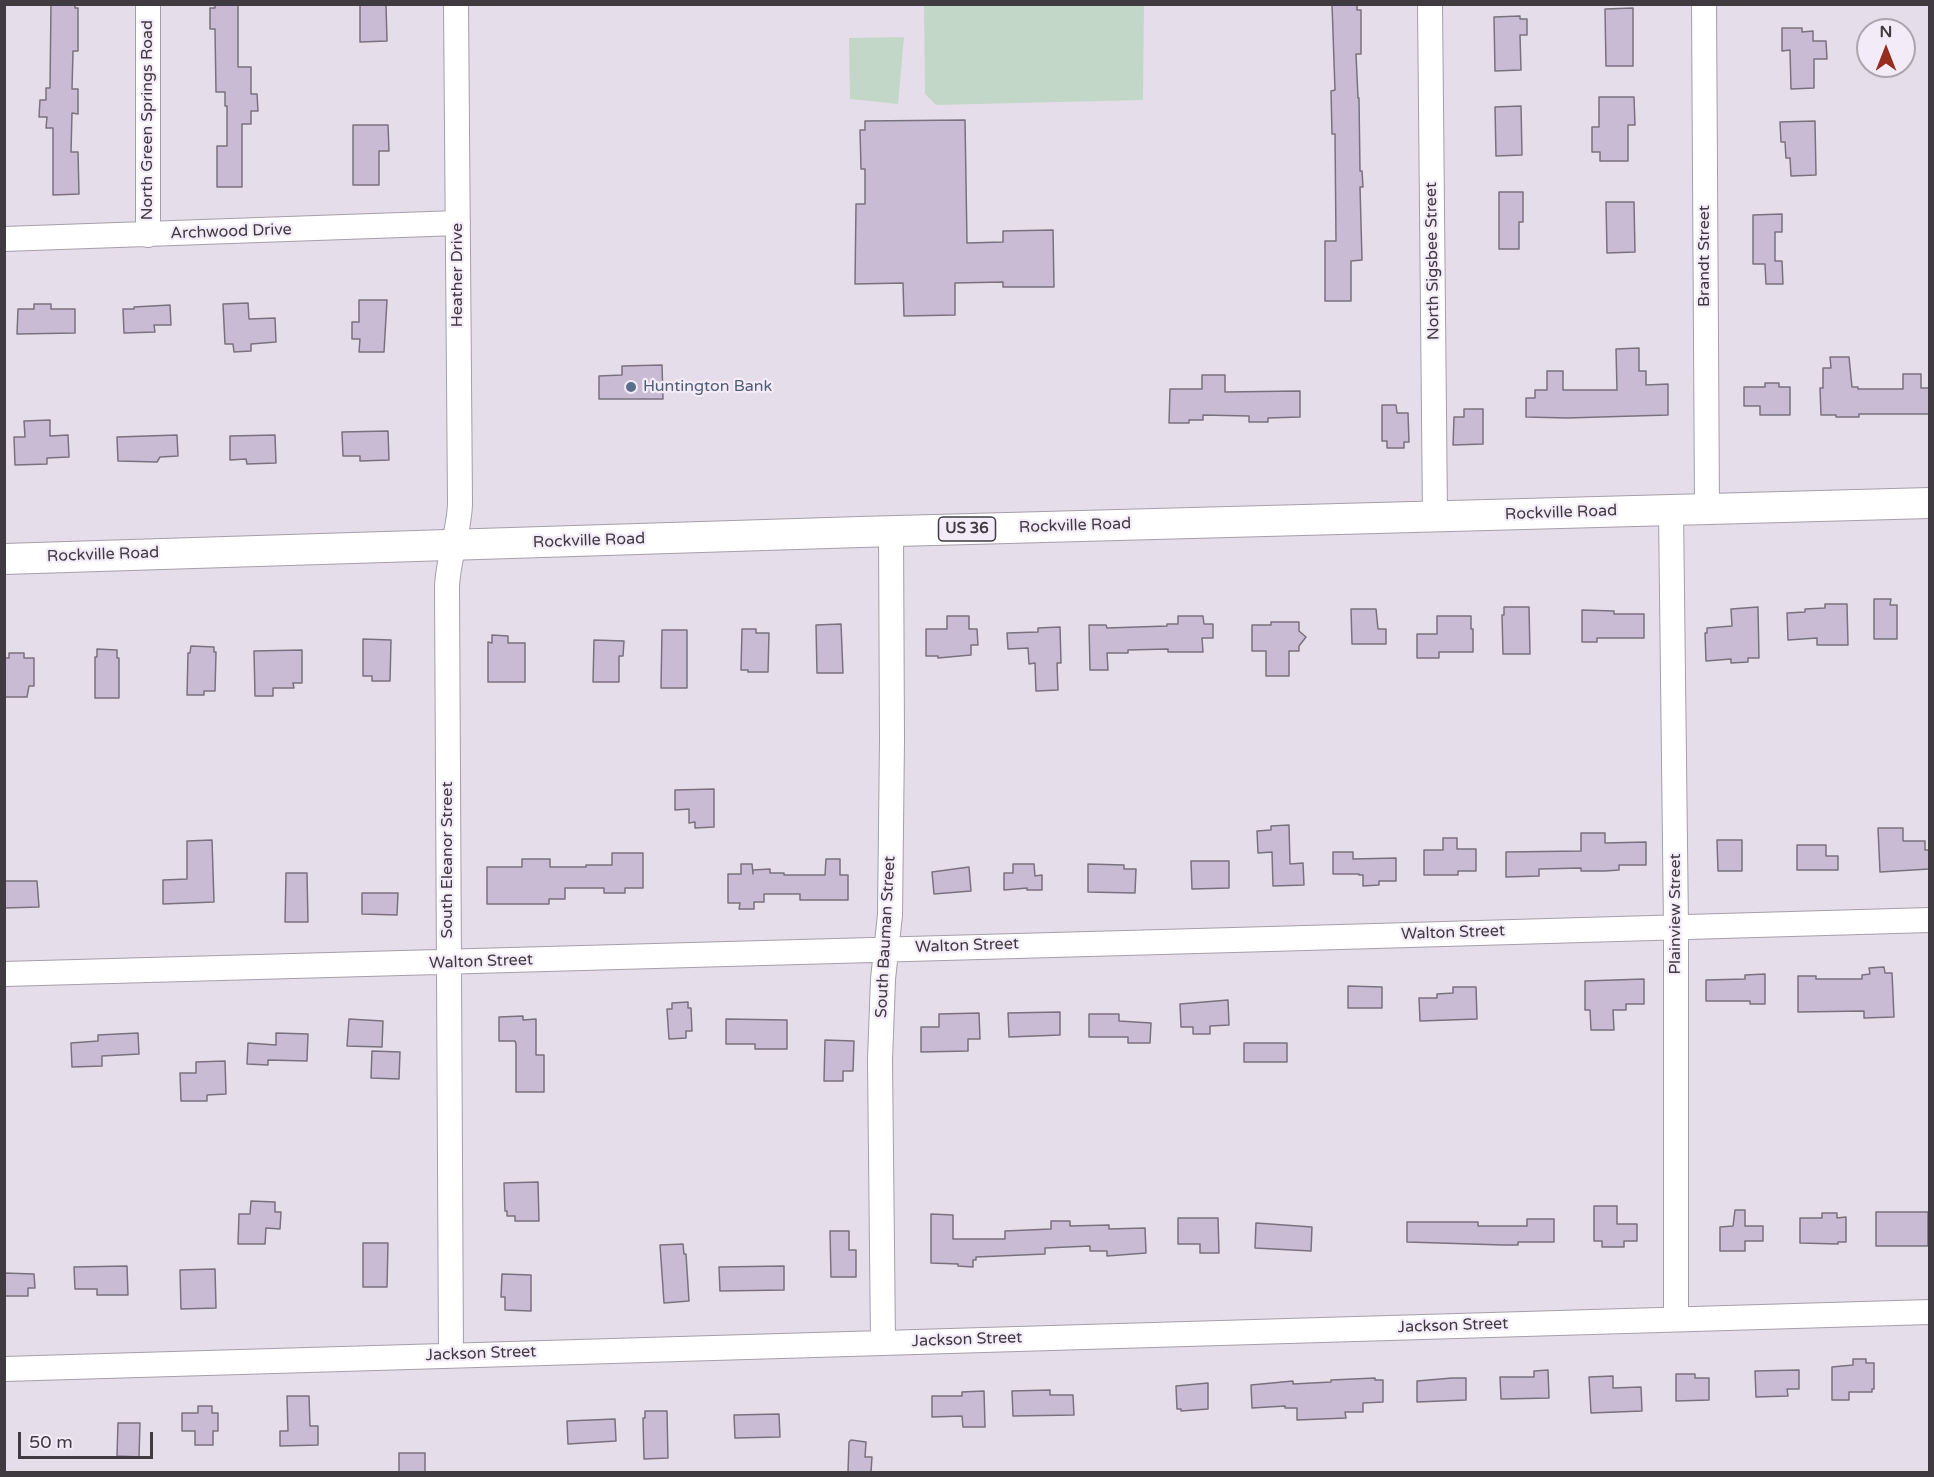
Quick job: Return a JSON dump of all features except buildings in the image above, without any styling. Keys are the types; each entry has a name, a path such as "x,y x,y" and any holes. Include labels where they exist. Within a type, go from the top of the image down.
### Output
{"main road":[{"name":"Rockville Road","path":"4,559 891,531 1929,503"}],"street":[{"name":"North Green Springs Road","path":"148,4 148,235"},
{"name":"Heather Drive","path":"452,545 458,524 460,504 456,4"},
{"name":"North Sigsbee Street","path":"1430,4 1436,517"},
{"name":"Brandt Street","path":"1704,4 1707,508"},
{"name":"Archwood Drive","path":"4,239 458,223"},
{"name":"Plainview Street","path":"1671,510 1676,927 1676,1319"},
{"name":"South Bauman Street","path":"883,1342 880,1060 890,915 891,531"},
{"name":"South Eleanor Street","path":"451,1355 447,587 452,545"},
{"name":"Walton Street","path":"4,974 1929,920"},
{"name":"Jackson Street","path":"4,1369 1929,1312"}],"green space":[{"path":"924,5 1144,5 1143,100 936,105 925,94"},
{"path":"904,37 898,104 850,99 849,38"}],"place":[{"name":"Huntington Bank","path":"631,387"}]}
